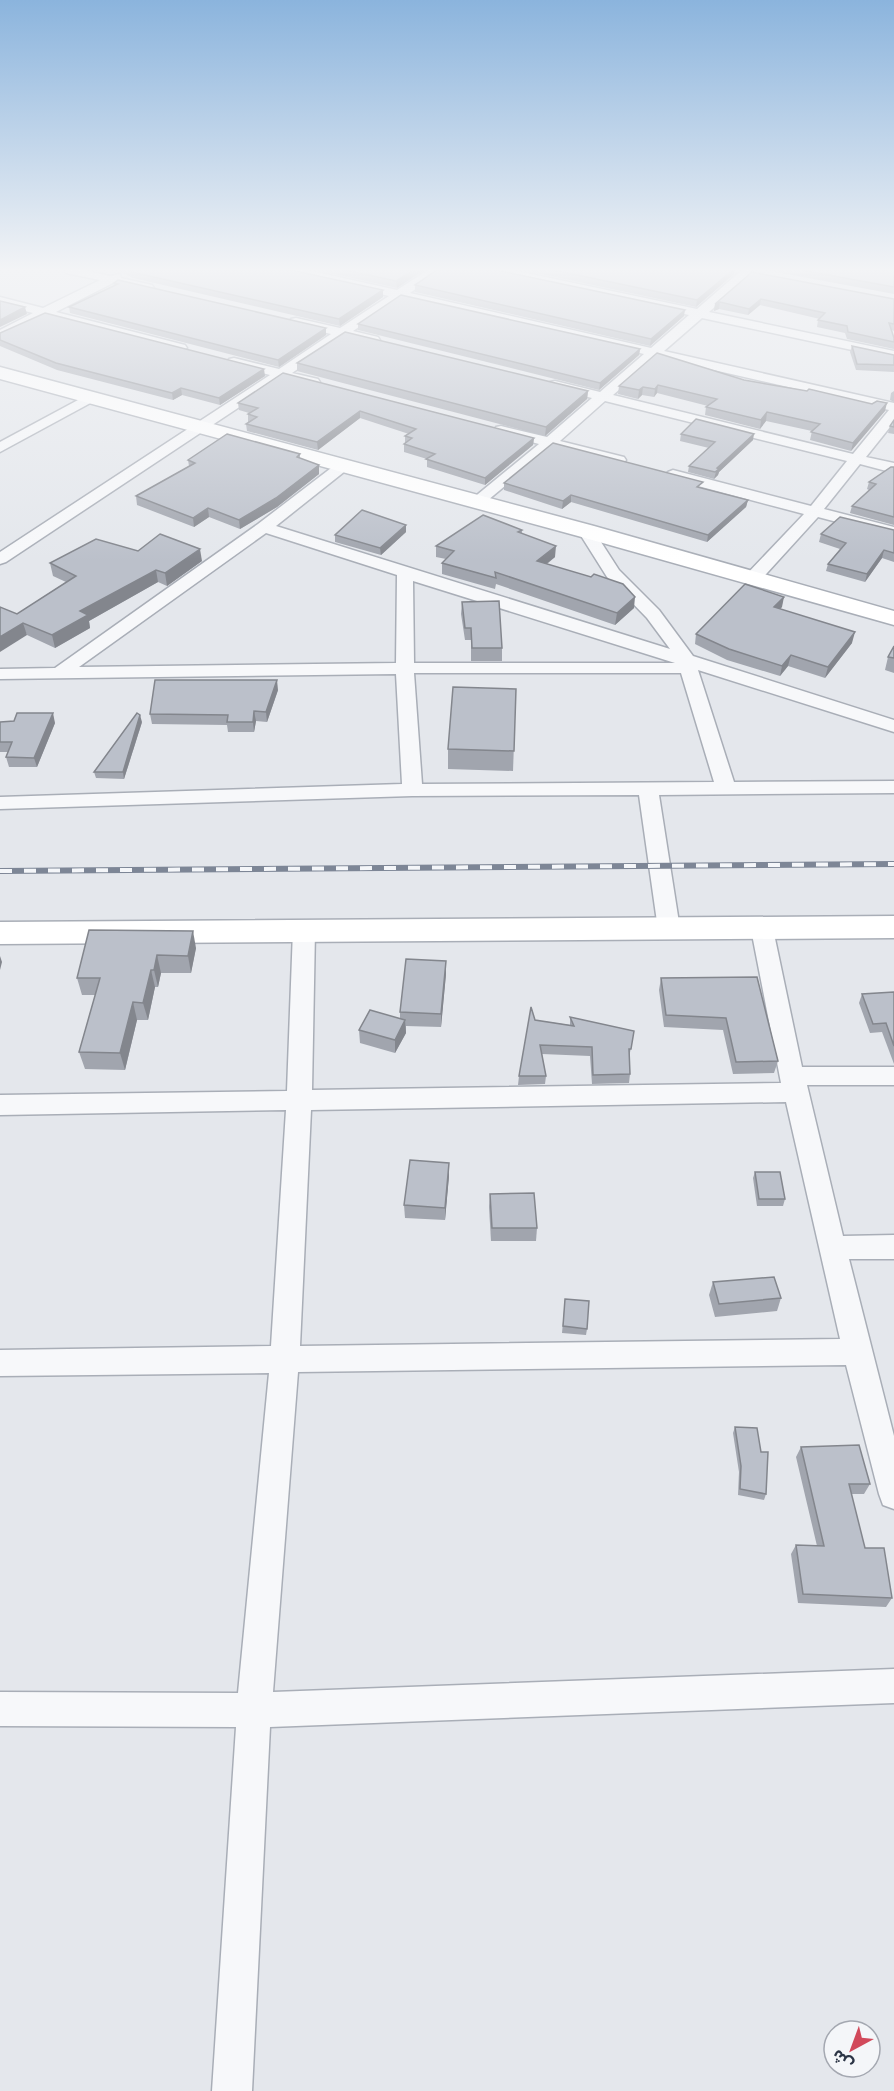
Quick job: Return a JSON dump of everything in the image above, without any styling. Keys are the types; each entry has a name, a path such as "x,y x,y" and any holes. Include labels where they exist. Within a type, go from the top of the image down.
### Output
{"street":[{"path":"255,368 324,385"},
{"path":"0,559 289,368"},
{"path":"477,502 635,368"},
{"path":"723,368 894,406"},
{"path":"0,372 586,531 894,618"},
{"path":"545,382 894,468"},
{"path":"0,448 92,397"},
{"path":"752,579 814,512 894,413"},
{"path":"482,425 630,463"},
{"path":"59,674 264,527 344,465"},
{"path":"664,472 894,531"},
{"path":"264,527 405,574 894,726"},
{"path":"586,531 613,573 653,614 687,663 726,787"},
{"path":"405,574 405,668 412,790"},
{"path":"0,674 687,663"},
{"path":"0,803 412,790 894,787"},
{"path":"648,790 669,929"},
{"path":"0,933 894,927"},
{"path":"762,928 832,1248 857,1352 892,1475"},
{"path":"232,2091 254,1710 285,1360 300,1100 304,930"},
{"path":"0,1105 300,1100 795,1084 894,1076"},
{"path":"832,1248 894,1247"},
{"path":"0,1363 857,1352"},
{"path":"0,1709 254,1710 894,1686"}],"building":[{"path":"74,368 264,369 219,398 181,388 172,393"},
{"path":"315,368 492,368 588,391 546,427"},
{"path":"537,368 618,368 600,383"},
{"path":"640,368 704,368 744,380 807,391 809,389 872,404 877,401 887,403 853,443 811,432 820,424 767,412 761,420 706,407 717,399 658,385 655,389 643,387 639,390 619,386"},
{"path":"283,373 534,438 485,478 426,459 435,454 404,444 412,438 405,436 416,429 360,411 317,442 246,424 257,417 248,414 258,408 238,403"},
{"path":"696,419 754,434 715,472 689,466 715,442 681,434"},
{"path":"227,434 300,454 297,457 319,465 276,498 239,520 208,508 193,518 136,496 195,463 188,460"},
{"path":"553,443 703,482 697,487 748,500 708,535 571,495 563,501 504,483"},
{"path":"894,467 894,517 852,506 876,484 869,482"},
{"path":"362,510 406,525 380,548 335,535"},
{"path":"483,515 522,530 518,532 556,546 537,561 591,577 594,574 623,584 635,597 617,613 495,572 496,578 442,563 454,551 436,546"},
{"path":"840,517 894,530 894,553 884,550 867,574 828,564 846,543 821,534"},
{"path":"160,534 200,549 165,573 156,570 80,611 88,615 52,635 23,623 0,637 0,607 17,614 76,576 50,563 96,539 138,551"},
{"path":"745,584 784,597 774,607 855,632 828,667 791,655 782,666 729,649 696,634"},
{"path":"499,601 502,648 472,648 471,628 465,628 462,602"},
{"path":"894,646 894,658 888,657"},
{"path":"155,680 277,680 266,712 254,711 253,722 227,722 228,715 150,714"},
{"path":"453,687 516,689 514,751 448,749"},
{"path":"17,713 53,713 34,758 6,757 12,742 0,742 0,722 14,721"},
{"path":"137,713 140,715 123,772 94,772"},
{"path":"89,930 193,931 188,956 157,955 143,1003 133,1002 120,1053 79,1052 100,978 77,978"},
{"path":"406,959 446,961 441,1014 400,1012"},
{"path":"757,977 778,1061 736,1062 726,1018 666,1015 661,978"},
{"path":"894,992 894,1046 886,1023 873,1024 862,994"},
{"path":"531,1007 535,1020 574,1026 570,1017 634,1031 631,1049 629,1049 630,1074 593,1075 592,1047 540,1045 546,1076 519,1076"},
{"path":"370,1010 405,1020 395,1040 359,1030"},
{"path":"410,1160 449,1163 445,1208 404,1205"},
{"path":"755,1172 780,1172 785,1199 759,1199"},
{"path":"534,1193 537,1228 492,1228 490,1194"},
{"path":"774,1277 781,1298 719,1304 713,1282"},
{"path":"565,1299 589,1301 587,1329 563,1326"},
{"path":"735,1427 757,1428 761,1452 768,1452 766,1494 740,1489 741,1466"},
{"path":"859,1445 870,1484 849,1484 865,1548 884,1548 892,1598 803,1594 796,1545 824,1546 801,1447"}],"railway":[{"path":"0,871 894,864"}]}
